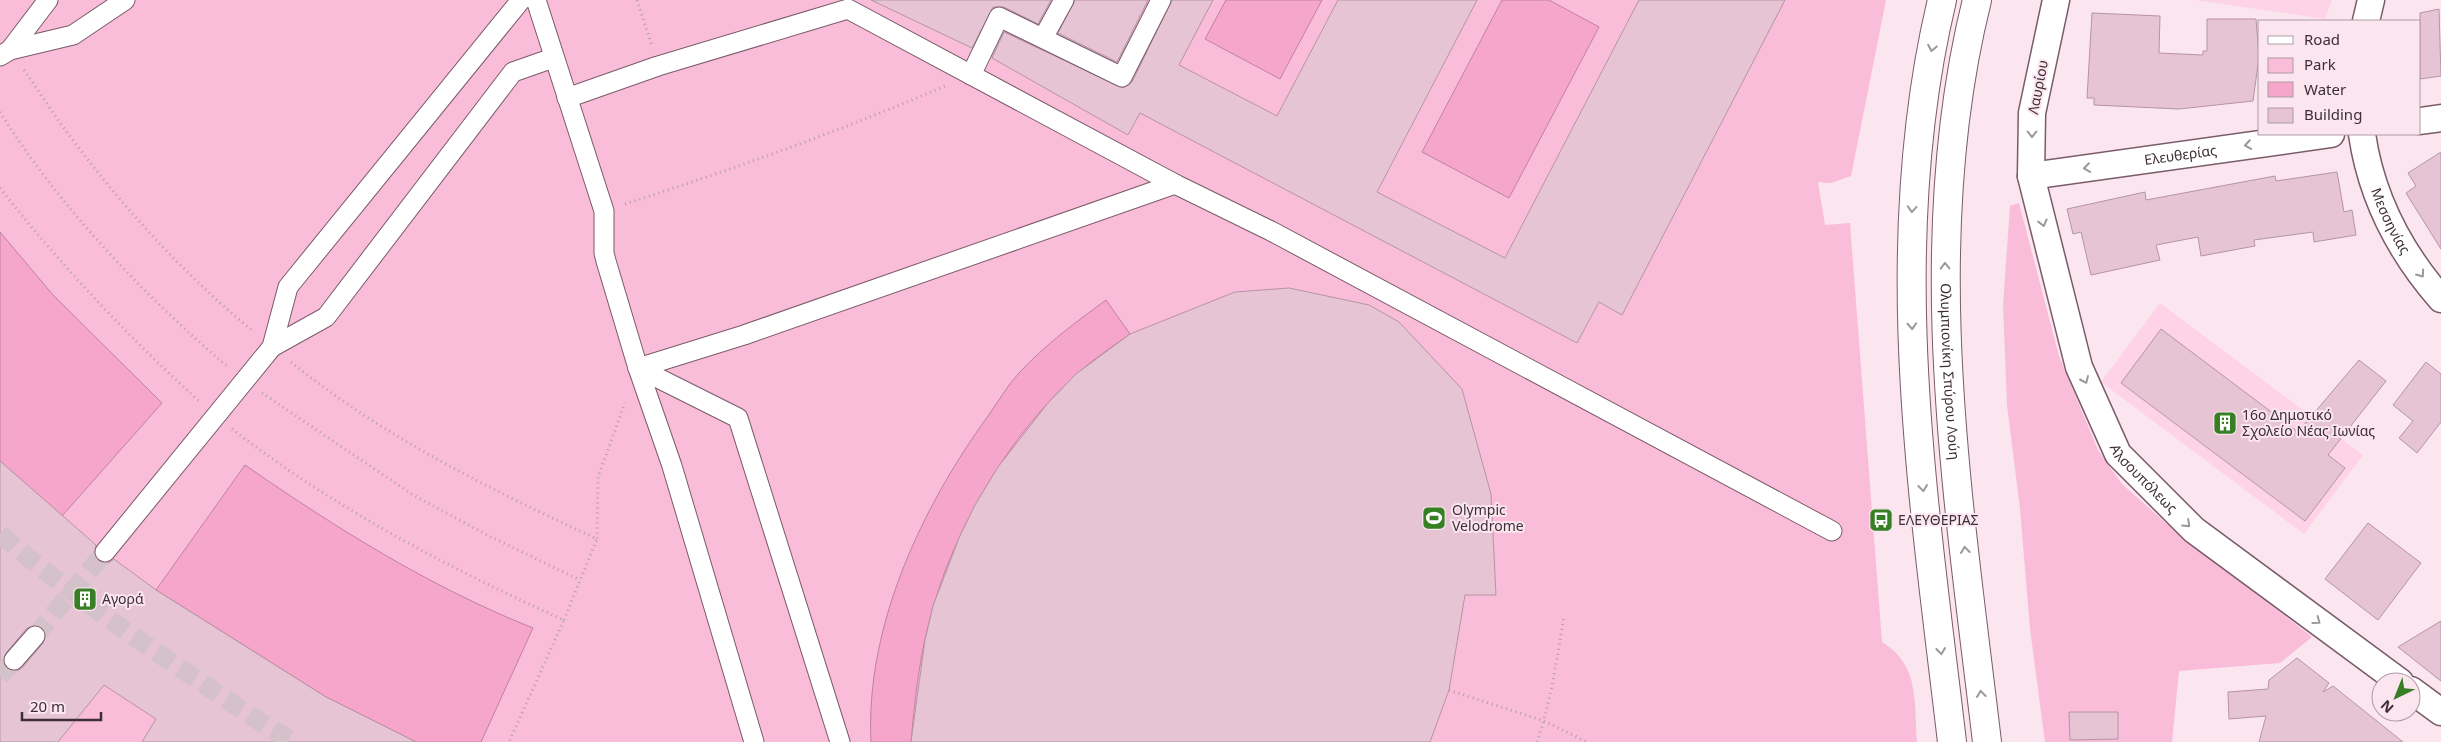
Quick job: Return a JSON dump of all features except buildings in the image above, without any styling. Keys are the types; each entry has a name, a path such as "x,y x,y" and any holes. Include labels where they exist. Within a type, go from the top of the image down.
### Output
{"main road":[{"path":"1942,0 1926,74 1918,130 1910,248 1914,384 1922,480 1952,742"},
{"name":"Ολυμπιονίκη Σπύρου Λούη","path":"1977,0 1960,79 1952,135 1945,245 1950,415 1987,742"}],"street":[{"path":"5,53 48,0"},
{"path":"5,53 73,35 125,0"},
{"path":"272,347 288,287 521,0"},
{"path":"536,0 553,58 604,211 604,253 638,368 672,466 754,742"},
{"path":"1043,38 1064,0"},
{"path":"971,75 999,17 1122,77 1161,0"},
{"name":"Λαυρίου","path":"2031,176 2032,113 2056,0"},
{"path":"2366,20 2371,0"},
{"path":"567,98 658,66 848,9 1832,531"},
{"path":"105,552 217,417 272,347 326,317 513,72 553,58"},
{"path":"2421,121 2441,118"},
{"name":"Ελευθερίας","path":"2031,176 2324,135"},
{"name":"Μεσσηνίας","path":"2362,135 2367,164 2384,211 2409,257 2441,299"},
{"name":"Αλσουπόλεως","path":"2031,176 2079,367 2118,454 2194,530 2386,672"},
{"path":"638,368 744,335 1175,184"},
{"path":"638,368 738,418 840,742"},
{"path":"14,660 36,636"},
{"path":"2421,697 2441,712"}],"path":[{"path":"637,0 658,66"},
{"path":"5,53 135,217 235,317 339,399 398,437 486,485 598,539"},
{"path":"604,211 741,167 874,117 971,75"},
{"path":"0,188 40,239 150,354 217,417 258,449 376,524 452,566 564,620"},
{"path":"509,742 598,539 598,478 638,368"},
{"path":"1537,742 1555,675 1564,616"},
{"path":"1449,690 1543,721 1587,742"}],"shaded area":[{"path":"2195,0 2332,0 2325,19"},
{"name":"16ο Δημοτικό Σχολείο Νέας Ιωνίας","path":"2160,303 2363,455 2304,534 2101,382"}],"green space":[{"path":"0,0 1886,0 1851,176 1831,183 1818,182 1825,225 1850,223 1882,642 1894,651 1909,673 1915,699 1917,742 0,742"},
{"path":"2019,203 2059,356 2098,450 2122,484 2166,523 2312,637 2280,663 2179,671 2172,742 2045,742 2030,629 2020,509 2007,405 2003,305 2010,206"}],"water":[{"path":"1226,0 1322,0 1280,79 1205,39"},
{"path":"1502,0 1549,0 1599,27 1509,198 1422,152"},
{"path":"0,232 53,295 162,403 62,516 0,461"},
{"path":"1106,300 1130,334 1082,369 1052,399 1029,425 989,482 956,544 943,576 928,624 916,691 911,742 871,742 872,699 877,655 888,612 902,570 920,529 941,489 964,451 1015,378 1050,343"},
{"path":"245,465 384,555 457,594 533,628 481,742 416,742 326,697 156,590"}],"tunnel":[{"path":"0,534 114,623 266,726 294,742"},
{"path":"35,636 105,552"},
{"path":"0,677 14,660"}],"place":[{"name":"16ο Δημοτικό Σχολείο Νέας Ιωνίας","path":"2225,423"},
{"name":"Olympic Velodrome","path":"1434,518"},
{"name":"ΕΛΕΥΘΕΡΙΑΣ","path":"1881,520"},
{"name":"Αγορά","path":"85,599"}]}
